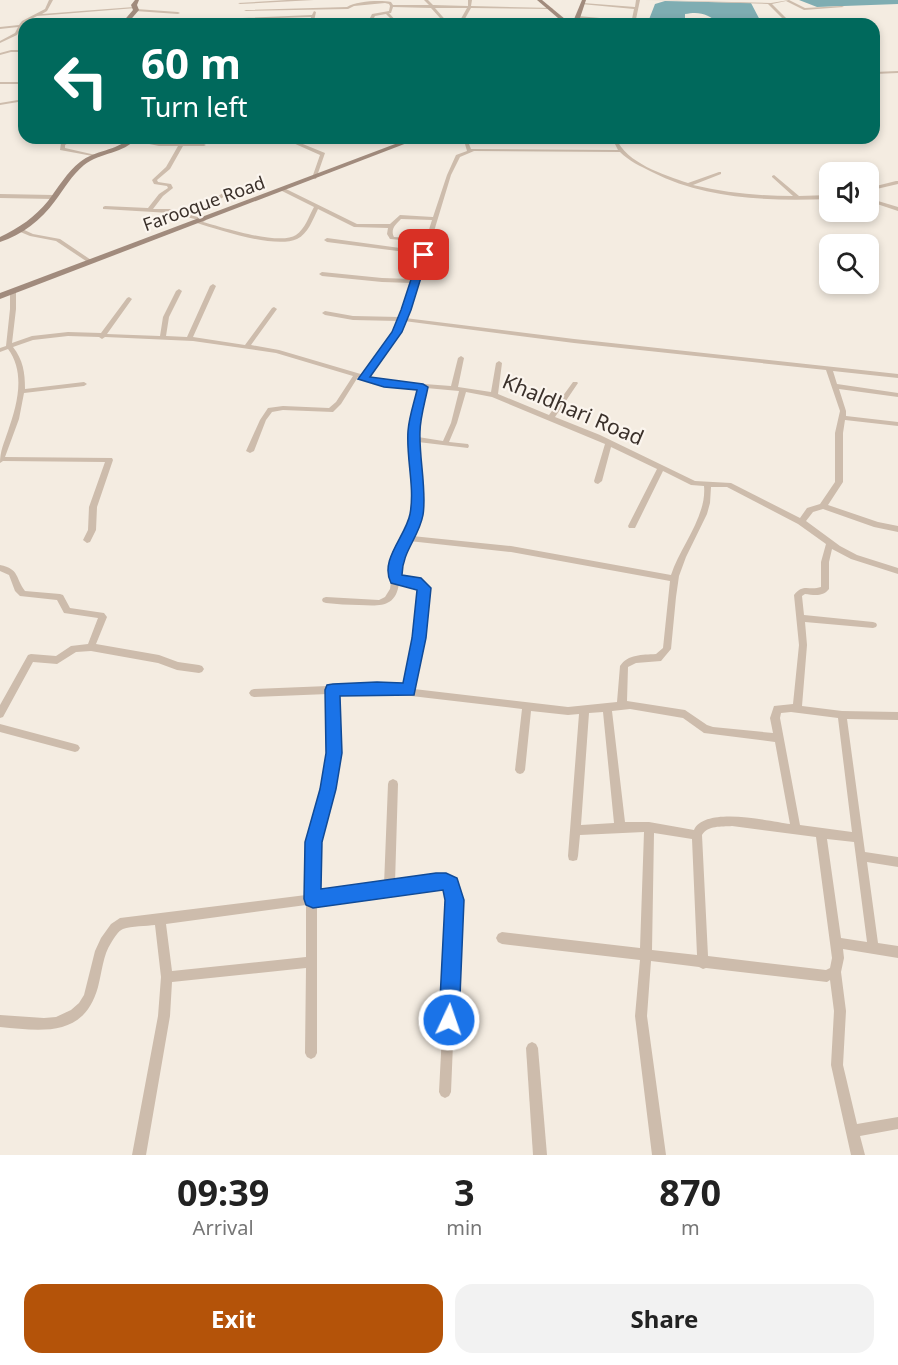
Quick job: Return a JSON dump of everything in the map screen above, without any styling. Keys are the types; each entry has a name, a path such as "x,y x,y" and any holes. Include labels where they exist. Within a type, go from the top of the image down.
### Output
{"main road":[{"path":"128,18 135,9 137,0"},
{"path":"540,0 561,18"},
{"path":"578,17 583,2"},
{"path":"0,240 35,220 76,169 87,160 119,149 126,144"},
{"name":"Farooque Road","path":"0,296 402,144"}],"street":[{"path":"33,18 49,8 51,0"},
{"path":"240,3 312,0"},
{"path":"357,0 358,3 389,2 393,6 550,8"},
{"path":"426,0 442,18"},
{"path":"463,18 470,0"},
{"path":"614,6 615,0"},
{"path":"634,18 638,0"},
{"path":"647,0 770,3 786,0 804,9 842,7"},
{"path":"583,2 636,8"},
{"path":"246,10 316,9 349,13 372,3"},
{"path":"770,3 784,18"},
{"path":"373,18 375,14 391,11 393,6"},
{"path":"602,18 606,6"},
{"path":"38,15 135,9 178,13"},
{"path":"244,18 314,16 316,9"},
{"path":"349,13 350,18"},
{"path":"387,13 391,18"},
{"path":"578,17 590,18"},
{"path":"0,28 18,26"},
{"path":"0,42 18,31"},
{"path":"0,54 18,51"},
{"path":"880,73 898,72"},
{"path":"0,83 18,83"},
{"path":"14,100 18,95"},
{"path":"0,104 18,100"},
{"path":"63,144 62,149 98,156"},
{"path":"173,144 204,145"},
{"path":"304,144 323,154 314,178"},
{"path":"467,144 470,151"},
{"path":"616,144 619,151"},
{"path":"149,210 161,195 171,188 169,185 156,183 154,180 168,168 181,145"},
{"path":"250,451 263,420 270,410 283,408 331,410 392,339 416,281 434,219 456,158 470,151 619,151 654,172 688,185 741,195 799,199 819,198"},
{"path":"688,185 719,173"},
{"path":"774,176 799,199"},
{"path":"879,187 898,182"},
{"path":"284,190 356,226 391,226"},
{"path":"190,216 226,193"},
{"path":"0,196 53,197"},
{"path":"879,203 898,209"},
{"path":"105,208 170,211 239,234 292,239 300,235 316,208"},
{"path":"427,242 392,238 391,226 400,217 434,219"},
{"path":"20,230 58,240 91,262"},
{"path":"327,240 424,253"},
{"path":"322,274 416,281"},
{"path":"189,339 213,286"},
{"path":"13,291 9,346 15,353 22,383 16,422 0,460 109,460 93,507 92,530 87,540"},
{"path":"163,338 166,316 179,291"},
{"path":"102,337 129,299"},
{"path":"247,346 274,309"},
{"path":"325,313 353,318 402,319 898,376"},
{"name":"Khaldhari Road","path":"0,350 22,340 68,334 189,339 247,346 297,356 384,383 454,388 494,394 609,443 694,483 728,484 801,522 830,543 854,556 898,571"},
{"path":"454,388 461,358"},
{"path":"494,394 499,363"},
{"path":"823,506 839,482 839,433 843,418 842,404 830,369"},
{"path":"550,419 575,383"},
{"path":"21,391 84,384"},
{"path":"835,386 898,395"},
{"path":"326,600 385,602 391,596 396,580 397,557 408,538 417,513 414,438 423,387"},
{"path":"445,443 454,423 463,390"},
{"path":"843,418 898,424"},
{"path":"414,438 465,446"},
{"path":"598,481 609,443"},
{"path":"632,526 662,467"},
{"path":"622,705 623,671 628,661 658,658 667,649 674,579 678,564 709,499 707,483"},
{"path":"801,522 810,510 823,506 898,530"},
{"path":"408,538 511,549 674,579"},
{"path":"797,709 803,645 798,600 800,592 819,592 825,589 825,562 830,543"},
{"path":"0,568 6,569 16,578 19,591 23,594 60,597 67,611 101,615 103,617 91,647"},
{"path":"396,580 417,582 424,588 419,638 409,690"},
{"path":"800,618 873,625"},
{"path":"0,714 31,658 57,660 74,649 91,647 159,659 177,666 199,669"},
{"path":"254,693 377,688 584,711 622,705 680,713 691,717 704,729 712,731 779,738"},
{"path":"311,1053 313,842 328,789 334,753 333,690"},
{"path":"519,770 527,706"},
{"path":"607,707 620,826"},
{"path":"796,830 775,713 777,709 797,709 842,715 898,716"},
{"path":"573,856 584,711"},
{"path":"842,715 873,948"},
{"path":"0,728 75,748"},
{"path":"389,888 393,784"},
{"path":"703,963 697,835 700,828 708,823 732,821 858,838"},
{"path":"575,830 620,826 649,827 697,835"},
{"path":"649,827 646,956 641,1016 659,1155"},
{"path":"821,833 837,943 838,967 835,972 840,1011 837,1065 858,1155"},
{"path":"861,856 898,862"},
{"path":"0,1021 42,1024 73,1017 83,1008 88,999 103,943 109,933 120,924 446,882 454,891 445,1092"},
{"path":"139,1155 162,1026 167,977 160,918"},
{"path":"502,939 817,976 835,972"},
{"path":"837,943 898,952"},
{"path":"167,977 312,962"},
{"path":"532,1048 540,1155"},
{"path":"852,1131 898,1123"}],"water":[{"path":"799,0 898,0 898,4 817,7"},
{"path":"665,1 751,3 759,18 711,18 695,13 685,14 685,18 650,18 655,4"}],"route":[{"path":"424,255 397,332 364,379 423,387 414,430 417,513 411,532 399,551 395,571 396,580 417,582 424,588 419,638 409,690 377,688 333,690 334,753 328,789 313,842 312,879 313,899 436,882 446,882 451,885 454,900 449,1020"}]}
